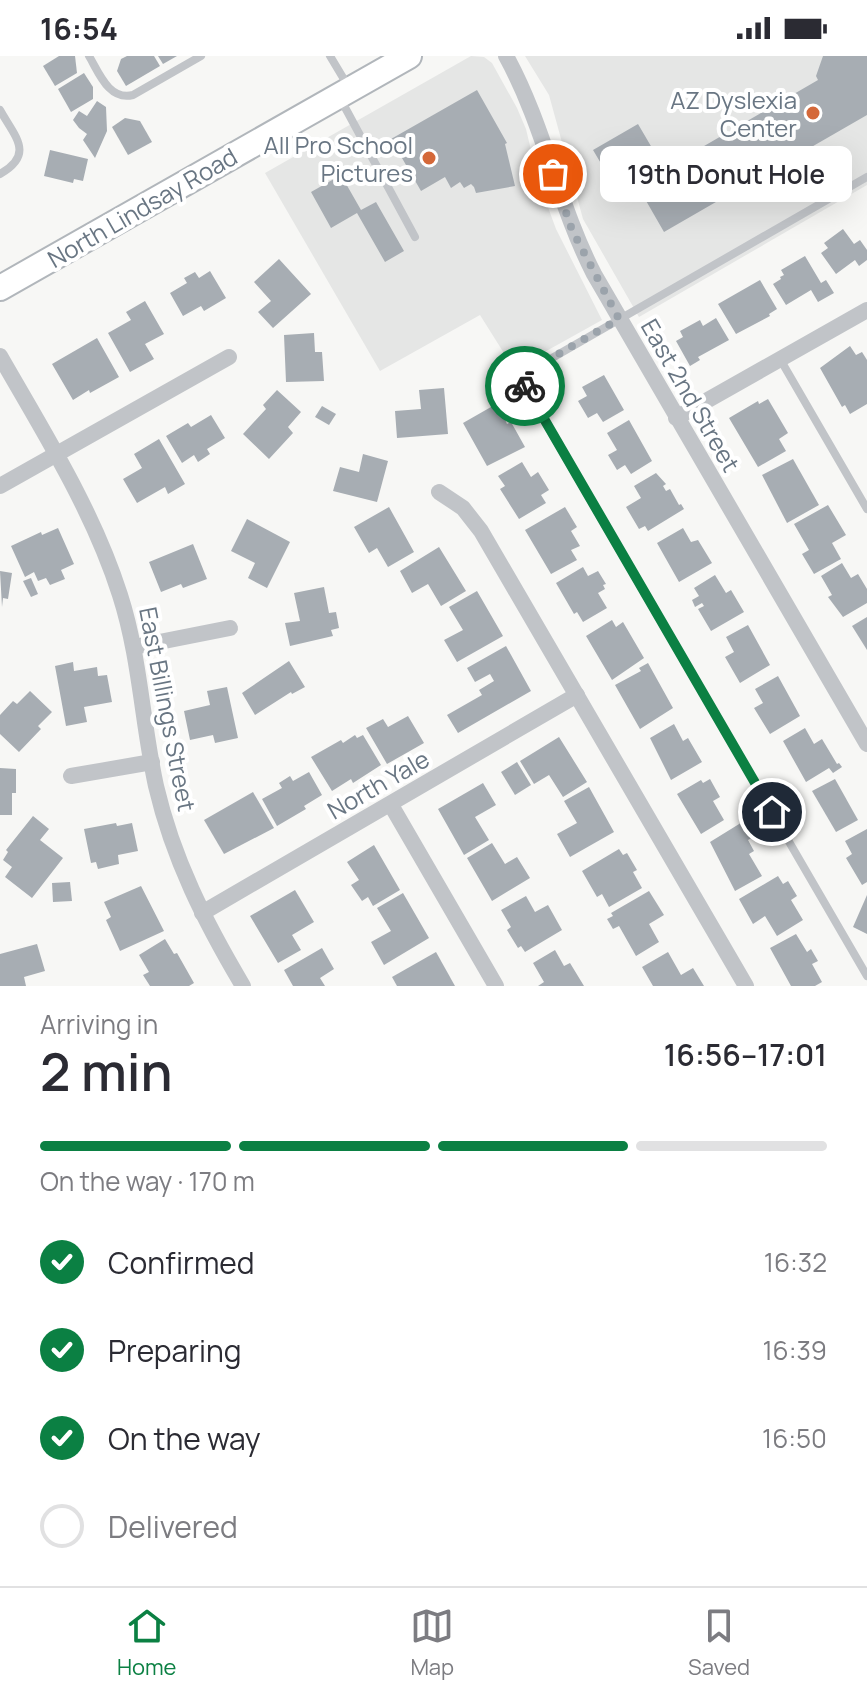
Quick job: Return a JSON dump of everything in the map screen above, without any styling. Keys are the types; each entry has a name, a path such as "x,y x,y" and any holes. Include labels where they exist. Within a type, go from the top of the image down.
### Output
{"main road":[{"name":"North Lindsay Road","path":"0,288 409,56"}],"street":[{"name":"East 2nd Street","path":"506,56 536,117 572,230 619,319 867,744"},
{"path":"676,418 867,310"},
{"name":"East Billings Street","path":"0,356 86,509 111,567 134,647 152,762 167,828 202,913 243,986"},
{"path":"0,486 229,357"},
{"path":"439,492 452,499 473,519 746,986"},
{"path":"134,647 230,628"},
{"name":"North Yale","path":"202,913 577,695"},
{"path":"71,776 152,762"},
{"path":"391,805 496,986"}],"lane":[{"path":"89,56 112,91 125,97 201,56"},
{"path":"330,56 344,92 415,237"},
{"path":"0,110 17,139 20,152 15,165 0,174"},
{"path":"867,177 519,377 867,976"},
{"path":"780,359 867,509"}],"shaded area":[{"path":"471,56 484,57 492,63 517,108 556,229 602,320 514,369 480,315 380,371 265,173"},
{"path":"525,56 867,56 867,185 639,317 583,219 549,95"}],"building":[{"path":"59,56 75,56 77,73 55,86 43,66"},
{"path":"127,56 154,56 160,66 126,86 117,71 121,59"},
{"path":"158,56 177,56 163,64"},
{"path":"823,56 867,56 867,115 664,232 641,192 624,202 593,150 638,124 655,153 678,156 680,160 818,80 816,76"},
{"path":"84,73 93,87 93,99 71,112 58,89"},
{"path":"477,90 507,143 515,186 476,193 471,184 464,188 460,182 451,188 445,177 421,191 391,139"},
{"path":"97,101 106,107 107,131 95,158 83,140 87,134 73,120 79,111 87,116"},
{"path":"125,118 140,121 152,142 128,155 112,127"},
{"path":"50,150 88,159 83,181 74,179 73,183 44,176"},
{"path":"341,175 361,210 376,202 404,251 385,262 357,213 331,228 311,192"},
{"path":"843,229 854,244 860,240 867,250 867,260 859,266 855,260 836,274 821,253 828,248 824,243"},
{"path":"805,256 821,283 826,280 834,293 818,302 811,290 786,305 773,284 784,275 781,270"},
{"path":"279,259 311,294 273,328 258,312 271,301 254,282"},
{"path":"210,271 226,298 204,311 201,306 183,316 170,293 187,283 184,278 195,272 199,278"},
{"path":"760,280 777,309 736,334 718,304"},
{"path":"145,301 164,334 145,344 154,359 130,372 108,333 131,320 126,312"},
{"path":"716,318 729,340 698,357 700,360 690,366 676,341 683,337 680,331 700,320 703,326"},
{"path":"314,333 315,352 322,352 324,381 286,382 284,335"},
{"path":"97,338 119,377 73,400 52,364"},
{"path":"850,346 856,355 862,352 867,360 867,404 850,414 845,405 842,407 820,368"},
{"path":"604,375 624,410 603,422 597,413 588,418 578,401 587,396 582,387"},
{"path":"444,388 448,434 397,438 395,411 421,409 419,390"},
{"path":"277,390 301,412 288,427 293,433 269,459 243,434 266,409 263,405"},
{"path":"768,399 788,433 779,439 786,451 758,467 729,418 758,401 759,404"},
{"path":"498,403 507,424 511,422 525,447 487,466 463,423"},
{"path":"322,406 336,414 329,425 315,417"},
{"path":"211,415 225,438 207,449 210,454 198,462 194,455 182,463 166,436 188,423 191,427"},
{"path":"629,420 652,461 631,474 625,465 617,470 608,455 617,450 607,433"},
{"path":"159,439 185,484 168,494 165,487 137,503 123,479 142,468 134,454"},
{"path":"363,454 388,461 377,502 333,491 340,467 359,472"},
{"path":"793,459 819,505 787,523 762,475"},
{"path":"522,462 531,477 538,472 549,490 541,495 546,503 519,519 500,489 505,486 498,476"},
{"path":"656,473 666,484 663,486 666,491 670,489 684,509 648,531 645,526 639,529 626,507 641,498 634,486"},
{"path":"828,505 846,535 832,543 841,559 814,574 802,554 809,550 794,524"},
{"path":"389,507 414,552 388,567 377,548 369,553 354,527"},
{"path":"565,507 577,527 571,531 580,546 571,550 577,560 551,574 525,530"},
{"path":"247,519 290,542 267,588 248,578 255,563 231,551"},
{"path":"58,528 74,564 61,570 65,579 50,585 46,578 38,581 34,572 25,577 11,546"},
{"path":"683,528 691,542 698,540 712,563 679,582 657,543"},
{"path":"193,544 207,579 161,592 149,562"},
{"path":"439,547 466,591 441,606 428,584 412,593 400,571"},
{"path":"842,563 851,578 858,574 867,589 867,603 843,617 828,597 832,595 821,576"},
{"path":"583,567 588,576 598,571 606,584 603,585 605,589 598,593 607,608 583,622 577,612 574,614 556,583"},
{"path":"0,571 12,573 8,599 3,598 2,607"},
{"path":"715,575 726,593 731,590 744,612 711,631 698,609 704,606 702,603 695,607 692,600 699,596 694,588"},
{"path":"31,578 38,594 31,597 23,581"},
{"path":"324,587 329,613 336,612 339,628 331,630 333,636 290,646 285,623 300,621 294,593"},
{"path":"477,591 503,636 457,662 444,640 463,630 449,607"},
{"path":"867,617 867,650 852,626"},
{"path":"612,620 616,627 623,622 644,658 612,680 586,636"},
{"path":"748,625 770,665 740,683 725,657 734,652 726,637"},
{"path":"506,646 531,691 458,733 447,715 482,695 479,690 494,681 490,674 475,682 467,668"},
{"path":"289,661 305,687 291,692 255,715 242,693"},
{"path":"73,662 74,671 97,667 98,676 107,675 112,702 84,707 87,722 66,726 55,666"},
{"path":"648,663 673,708 640,729 615,685 641,671 639,668"},
{"path":"778,676 800,716 770,734 754,708 763,703 755,689"},
{"path":"227,687 238,738 215,743 213,735 190,740 184,711 210,705 207,691"},
{"path":"30,691 52,712 19,752 0,734 0,715 13,701 17,704"},
{"path":"408,716 424,743 387,764 366,728 383,719 388,727"},
{"path":"674,724 683,741 688,738 702,762 671,780 650,738"},
{"path":"805,728 814,744 822,739 842,767 833,773 829,768 806,782 783,741"},
{"path":"355,735 357,738 363,735 381,765 353,783 351,779 332,791 311,757"},
{"path":"559,737 587,782 563,797 549,775 534,784 520,761"},
{"path":"517,762 531,785 515,795 501,772"},
{"path":"0,768 16,769 12,815 0,815"},
{"path":"309,772 322,795 304,806 306,809 277,826 262,799 282,788 279,783 290,776 293,781"},
{"path":"710,779 720,797 713,801 724,820 701,834 677,794 701,780 703,783"},
{"path":"835,779 858,820 836,832 812,791"},
{"path":"483,783 496,805 475,817 489,840 464,855 438,809"},
{"path":"589,787 614,832 570,857 557,834 577,823 564,801"},
{"path":"253,792 274,828 224,854 204,820"},
{"path":"33,816 49,829 40,840 63,858 32,898 5,877 12,867 3,860 8,852 6,850"},
{"path":"744,821 753,837 748,840 754,851 749,854 762,876 735,891 710,842"},
{"path":"116,823 117,826 132,823 138,851 118,855 119,864 98,869 96,862 91,863 84,829"},
{"path":"867,829 867,882 862,885 846,858 852,854 845,841"},
{"path":"492,843 505,864 517,857 530,878 492,901 467,858"},
{"path":"374,845 400,890 373,906 368,897 362,901 351,885 359,880 347,862"},
{"path":"619,849 623,855 627,853 637,870 633,872 642,888 609,907 602,894 597,897 582,871"},
{"path":"778,876 783,884 788,881 797,896 791,900 803,920 777,936 765,916 753,924 739,899"},
{"path":"70,882 72,901 53,902 52,883"},
{"path":"141,886 164,931 120,951 106,920 111,917 104,902"},
{"path":"295,890 314,922 292,935 301,950 278,963 250,916"},
{"path":"649,891 664,915 649,924 659,942 636,956 619,926 613,929 607,919 613,916 611,913"},
{"path":"403,893 429,938 384,965 371,942 391,931 377,908"},
{"path":"867,895 867,934 853,927"},
{"path":"526,896 535,912 548,905 562,930 525,952 521,946 518,948 507,930 511,927 501,910"},
{"path":"796,934 807,952 811,949 818,961 812,964 822,982 815,986 791,986 770,948"},
{"path":"165,939 194,983 189,986 150,986 143,975 149,972 139,955"},
{"path":"37,944 45,971 24,977 26,986 0,986 0,954"},
{"path":"322,948 334,969 320,978 325,986 293,986 284,970"},
{"path":"555,950 564,966 570,963 584,986 538,986 544,982 533,963"},
{"path":"436,952 455,986 397,986 392,977"},
{"path":"668,952 681,975 693,968 704,986 653,986 642,967"}],"way so far":[{"path":"525,386 519,377 619,319 572,230 553,174"}],"place":[{"name":"AZ Dyslexia Center","path":"813,113"},
{"name":"All Pro School Pictures","path":"429,158"},
{"name":"19th Donut Hole","path":"553,174"}],"route":[{"path":"525,386 772,812"}]}
